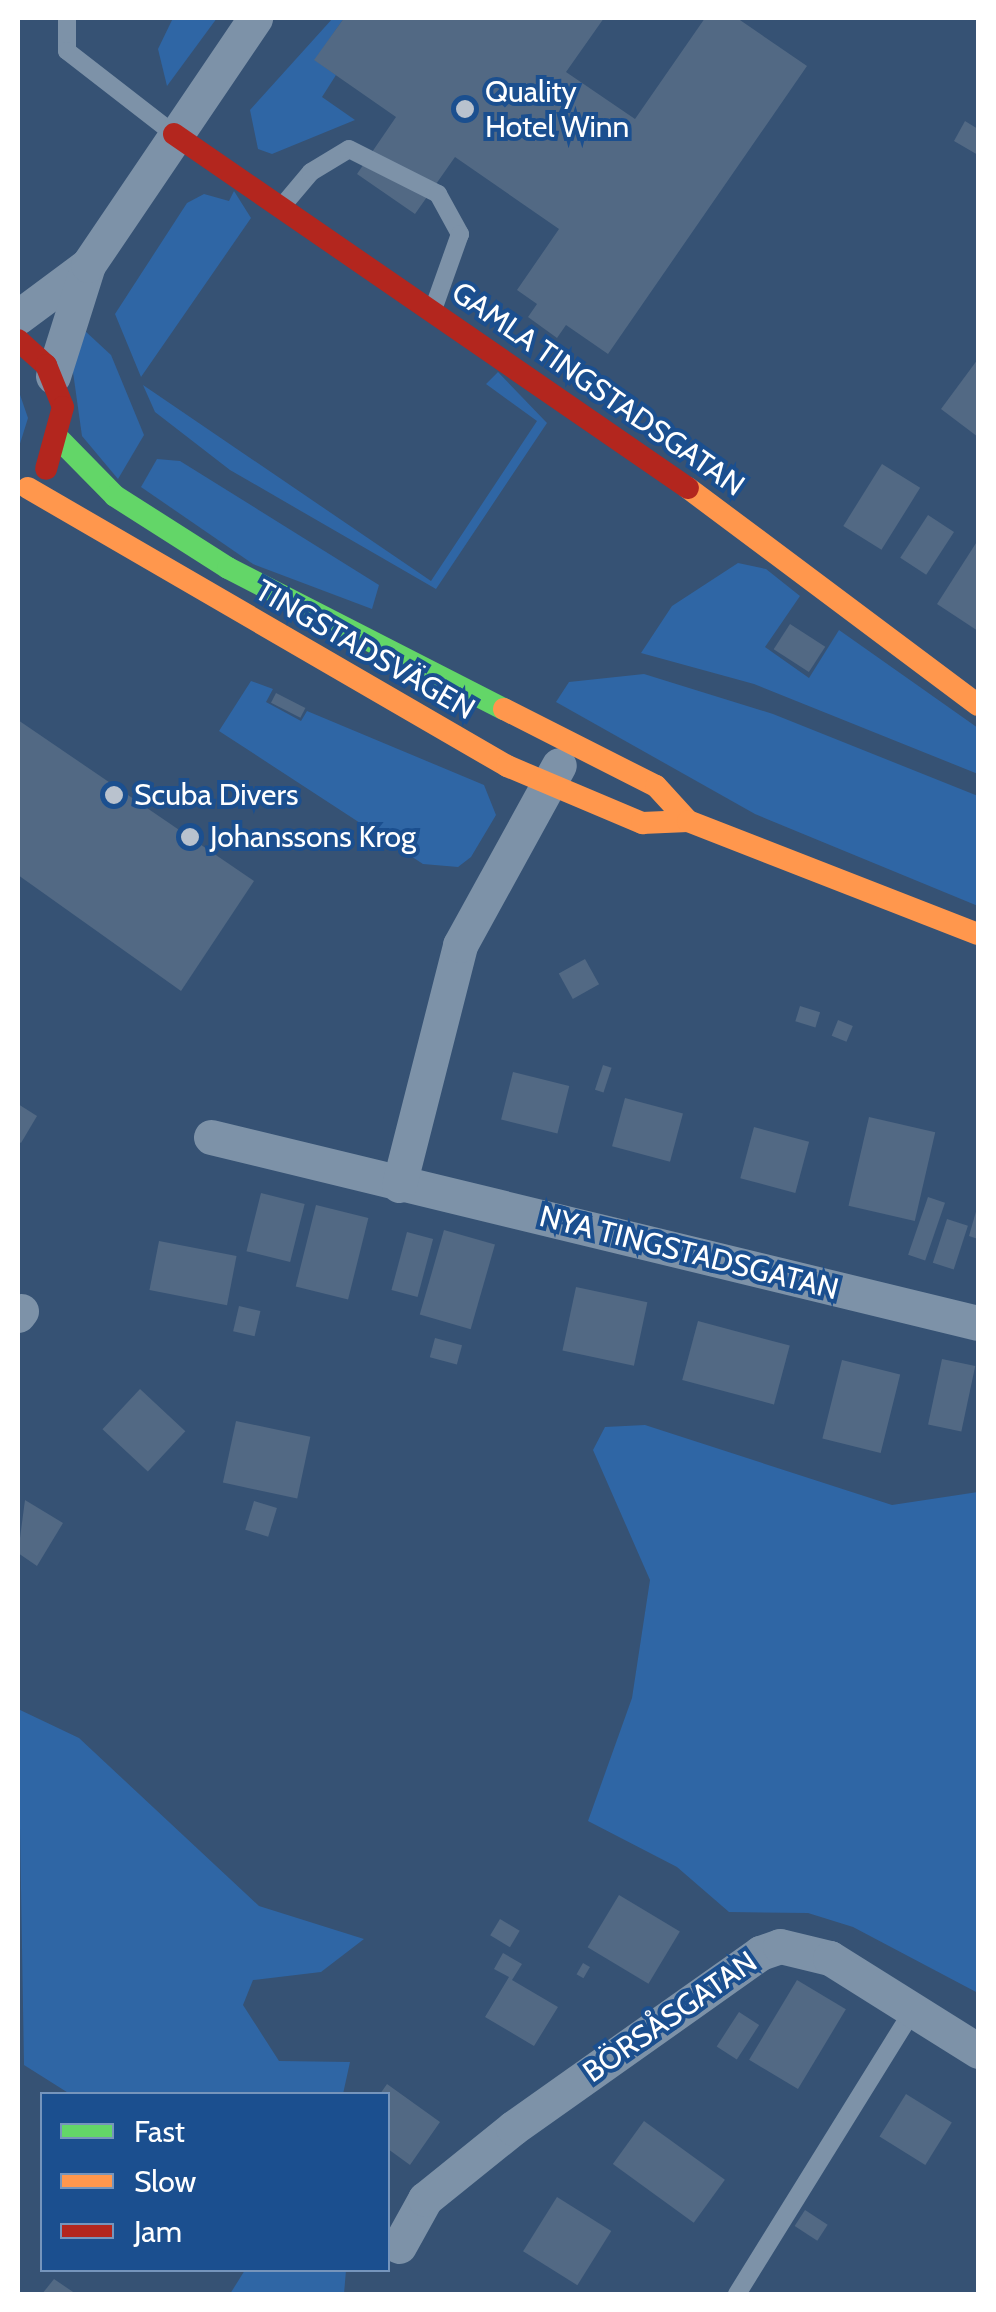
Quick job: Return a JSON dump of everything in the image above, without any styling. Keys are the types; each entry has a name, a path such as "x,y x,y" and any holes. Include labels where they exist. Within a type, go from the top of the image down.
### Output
{"street":[{"path":"60,440 53,376 88,264 255,18"},
{"name":"GAMLA TINGSTADSGATAN","path":"174,134 628,443 978,705"},
{"path":"18,317 88,264"},
{"path":"18,340 53,376"},
{"name":"TINGSTADSVÄGEN","path":"688,820 656,786 228,568 115,496 60,440 23,491 546,786 642,823 688,820 978,934"},
{"path":"399,1185 443,992 476,908 573,744"},
{"name":"NYA TINGSTADSGATAN","path":"211,1136 399,1185 978,1323"},
{"name":"BÖRSÅSGATAN","path":"399,2246 426,2199 513,2128 760,1952 780,1946 830,1958 978,2051"}],"lane":[{"path":"66,18 67,51 174,134"},
{"path":"281,208 311,172 349,149 438,194 460,234 432,310"},
{"path":"737,2294 913,2010"}],"shaded area":[{"path":"173,18 217,18 167,86 158,49"},
{"path":"333,18 344,18 315,60 336,75 322,97 355,120 272,154 258,149 250,110"},
{"path":"234,191 251,218 141,377 115,314 187,203 204,194 229,201"},
{"path":"84,330 111,355 144,435 118,479 82,436 72,365"},
{"path":"498,372 547,423 436,589 230,470 155,412 143,385 431,581 537,421 486,384"},
{"path":"18,389 28,418 18,450"},
{"path":"157,459 180,461 379,585 372,609 253,564 141,487"},
{"path":"738,563 766,569 800,596 765,647 809,678 839,630 978,728 978,774 754,684 641,653 672,606"},
{"path":"644,674 773,714 978,796 978,906 755,814 556,702 569,682"},
{"path":"251,681 273,689 266,702 301,721 307,711 484,785 496,815 471,857 458,867 423,864 219,731"},
{"path":"645,1425 892,1505 978,1492 978,1993 853,1927 808,1913 729,1912 677,1867 588,1821 632,1698 650,1580 593,1450 605,1427"},
{"path":"18,1709 79,1738 259,1906 364,1939 321,1972 253,1980 243,2005 279,2061 350,2062 343,2092 67,2092 24,2065"},
{"path":"244,2272 346,2272 344,2294 230,2294"}],"building":[{"path":"344,18 604,18 566,72 635,119 705,18 737,18 807,66 608,354 566,325 557,338 528,317 537,304 517,290 559,229 455,157 415,214 357,174 396,117 314,60"},
{"path":"965,121 978,129 978,155 954,141"},
{"path":"978,359 978,437 941,409"},
{"path":"882,464 920,488 881,550 843,526"},
{"path":"928,515 954,532 926,575 900,558"},
{"path":"978,540 978,631 937,604"},
{"path":"790,624 825,647 809,672 774,649"},
{"path":"276,693 305,708 300,718 271,703"},
{"path":"18,720 254,881 181,991 18,875"},
{"path":"585,959 599,984 573,999 559,974"},
{"path":"800,1006 820,1012 815,1027 795,1021"},
{"path":"838,1020 853,1026 846,1042 832,1036"},
{"path":"603,1065 612,1068 604,1093 595,1090"},
{"path":"513,1072 569,1086 557,1134 501,1120"},
{"path":"625,1098 683,1114 670,1162 612,1146"},
{"path":"18,1104 37,1116 21,1143 18,1141"},
{"path":"869,1117 935,1132 915,1221 849,1206"},
{"path":"754,1127 809,1142 795,1193 740,1178"},
{"path":"261,1193 305,1204 290,1262 246,1251"},
{"path":"928,1197 945,1203 925,1261 908,1255"},
{"path":"316,1205 368,1218 348,1300 296,1287"},
{"path":"978,1208 978,1239 969,1236"},
{"path":"947,1219 968,1226 954,1270 933,1263"},
{"path":"444,1230 495,1245 471,1329 420,1315"},
{"path":"407,1232 433,1239 418,1297 391,1290"},
{"path":"159,1241 237,1256 227,1305 149,1290"},
{"path":"576,1287 647,1302 634,1366 562,1351"},
{"path":"239,1306 260,1311 255,1336 233,1331"},
{"path":"698,1321 790,1346 774,1405 682,1380"},
{"path":"435,1338 462,1345 457,1365 430,1357"},
{"path":"942,1359 975,1366 961,1432 928,1425"},
{"path":"842,1360 900,1375 881,1453 822,1439"},
{"path":"140,1389 185,1431 148,1472 102,1429"},
{"path":"236,1421 310,1437 297,1498 223,1483"},
{"path":"25,1500 63,1523 37,1566 18,1553"},
{"path":"254,1501 277,1508 268,1537 245,1530"},
{"path":"619,1895 680,1932 648,1984 588,1947"},
{"path":"500,1919 520,1931 510,1947 490,1935"},
{"path":"503,1953 522,1964 512,1980 558,2007 534,2046 485,2017 509,1977 494,1969"},
{"path":"583,1963 590,1967 583,1978 576,1974"},
{"path":"797,1980 846,2009 798,2089 749,2060"},
{"path":"739,2012 759,2025 737,2059 717,2046"},
{"path":"387,2084 440,2122 410,2165 390,2150 390,2092 381,2092"},
{"path":"906,2094 952,2123 925,2165 880,2136"},
{"path":"644,2121 725,2180 694,2223 613,2164"},
{"path":"557,2197 611,2231 577,2285 523,2251"},
{"path":"805,2210 828,2225 817,2241 795,2226"},
{"path":"54,2279 76,2294 42,2294"}],"traffic: fast":[{"path":"60,440 115,496 228,568 504,709"}],"traffic: slow":[{"path":"28,488 507,766 642,823 688,821"},
{"path":"688,488 978,705"},
{"path":"504,709 656,786 688,821 978,934"}],"traffic: jam":[{"path":"174,134 688,488"},
{"path":"18,340 46,365 63,407 46,469"}],"place":[{"name":"Quality Hotel Winn","path":"465,109"},
{"name":"Scuba Divers","path":"114,795"},
{"name":"Johanssons Krog","path":"190,837"}]}
